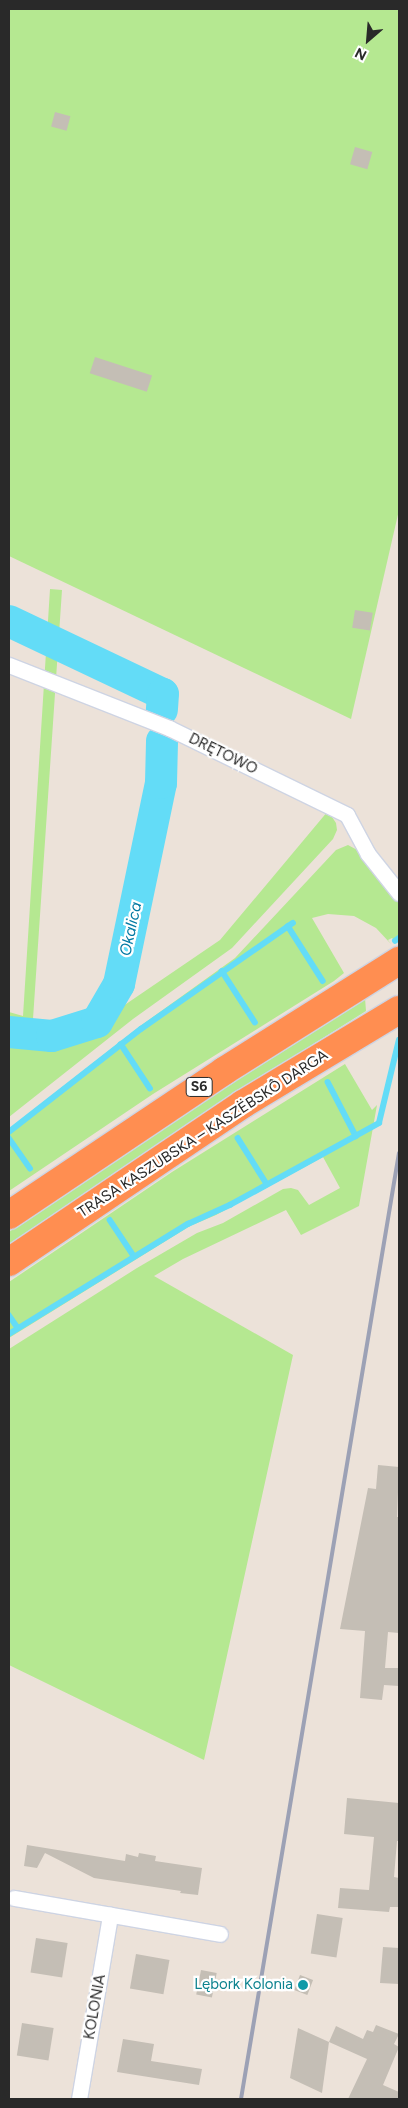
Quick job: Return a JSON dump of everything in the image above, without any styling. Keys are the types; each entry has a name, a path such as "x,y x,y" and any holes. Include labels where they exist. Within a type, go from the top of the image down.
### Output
{"highway":[{"name":"S6","path":"9,1215 224,1071 396,963"},
{"name":"TRASA KASZUBSKA – KASZËBSKÔ DARGA","path":"9,1262 243,1104 396,1012"}],"street":[{"name":"DRĘTOWO","path":"9,665 169,728 346,815 368,854 399,893"},
{"path":"14,1898 220,1934"},
{"name":"KOLONIA","path":"79,2099 110,1915"}],"green space":[{"path":"9,9 399,9 399,510 351,719 9,556"},
{"path":"50,589 62,590 33,1019 45,1023 40,1036 50,1034 80,1012 107,1017 220,940 328,811 336,823 337,830 333,839 232,948 133,1019 9,1117 9,1012 23,1016"},
{"path":"348,845 359,851 399,900 399,939 395,941 392,938 388,940 391,944 376,928 354,916 328,914 312,918 344,973 153,1094 9,1191 9,1129 139,1027 235,958 336,850"},
{"path":"365,998 366,1011 224,1100 9,1245 9,1232 47,1205 218,1091"},
{"path":"345,1064 372,1110 377,1105 359,1206 301,1235 286,1210 183,1259 154,1276 293,1355 204,1760 9,1665 9,1349 137,1268 197,1233 223,1223 283,1189 291,1188 298,1190 309,1205 340,1188 323,1157 216,1215 190,1226 9,1338 9,1282 172,1172"}],"building":[{"path":"55,112 70,116 67,131 51,126"},
{"path":"355,147 372,152 367,169 350,164"},
{"path":"95,357 152,376 147,392 90,373"},
{"path":"355,610 373,613 370,631 352,628"},
{"path":"378,1465 399,1467 397,1517 399,1517 399,1633 388,1632 385,1668 399,1668 399,1686 384,1685 382,1700 360,1698 365,1631 340,1629 368,1488 376,1489"},
{"path":"347,1798 399,1803 399,1841 397,1841 394,1877 399,1878 399,1907 390,1907 389,1912 338,1908 340,1888 369,1890 374,1837 344,1834"},
{"path":"27,1845 125,1861 126,1854 138,1857 139,1853 156,1856 155,1861 202,1868 198,1895 94,1878 45,1853 37,1868 24,1866"},
{"path":"317,1914 343,1918 336,1958 311,1954"},
{"path":"36,1938 68,1943 62,1978 31,1973"},
{"path":"383,1947 399,1948 399,1984 380,1983"},
{"path":"136,1954 169,1960 163,1994 130,1988"},
{"path":"201,1970 217,1973 212,1998 196,1995"},
{"name":"Lębork Kolonia","path":"300,1975 313,1980 307,1995 294,1990"},
{"path":"22,2023 54,2028 48,2061 17,2056"},
{"path":"376,2025 399,2034 394,2044 399,2047 383,2085 399,2092 399,2099 348,2099 367,2059 329,2042 336,2026 363,2039 367,2030 373,2032"},
{"path":"298,2028 329,2042 322,2093 290,2078"},
{"path":"123,2039 154,2044 151,2061 202,2069 199,2085 117,2072"}],"waterway":[{"name":"Okalica","path":"9,621 163,694 162,710"},
{"name":"Okalica","path":"9,1032 52,1036 97,1022 119,984 161,783 162,741"},
{"path":"9,1132 141,1029 293,923"},
{"path":"288,926 323,981"},
{"path":"395,941 399,938"},
{"path":"222,971 255,1022"},
{"path":"9,1334 188,1224 230,1205 379,1123 399,1040"},
{"path":"121,1044 150,1088"},
{"path":"328,1082 356,1136"},
{"path":"9,1138 30,1168"},
{"path":"238,1138 267,1184"},
{"path":"110,1220 134,1256"},
{"path":"9,1315 18,1328"}],"railway":[{"path":"241,2099 399,1153"}],"place":[{"name":"Lębork Kolonia","path":"303,1985"}]}
